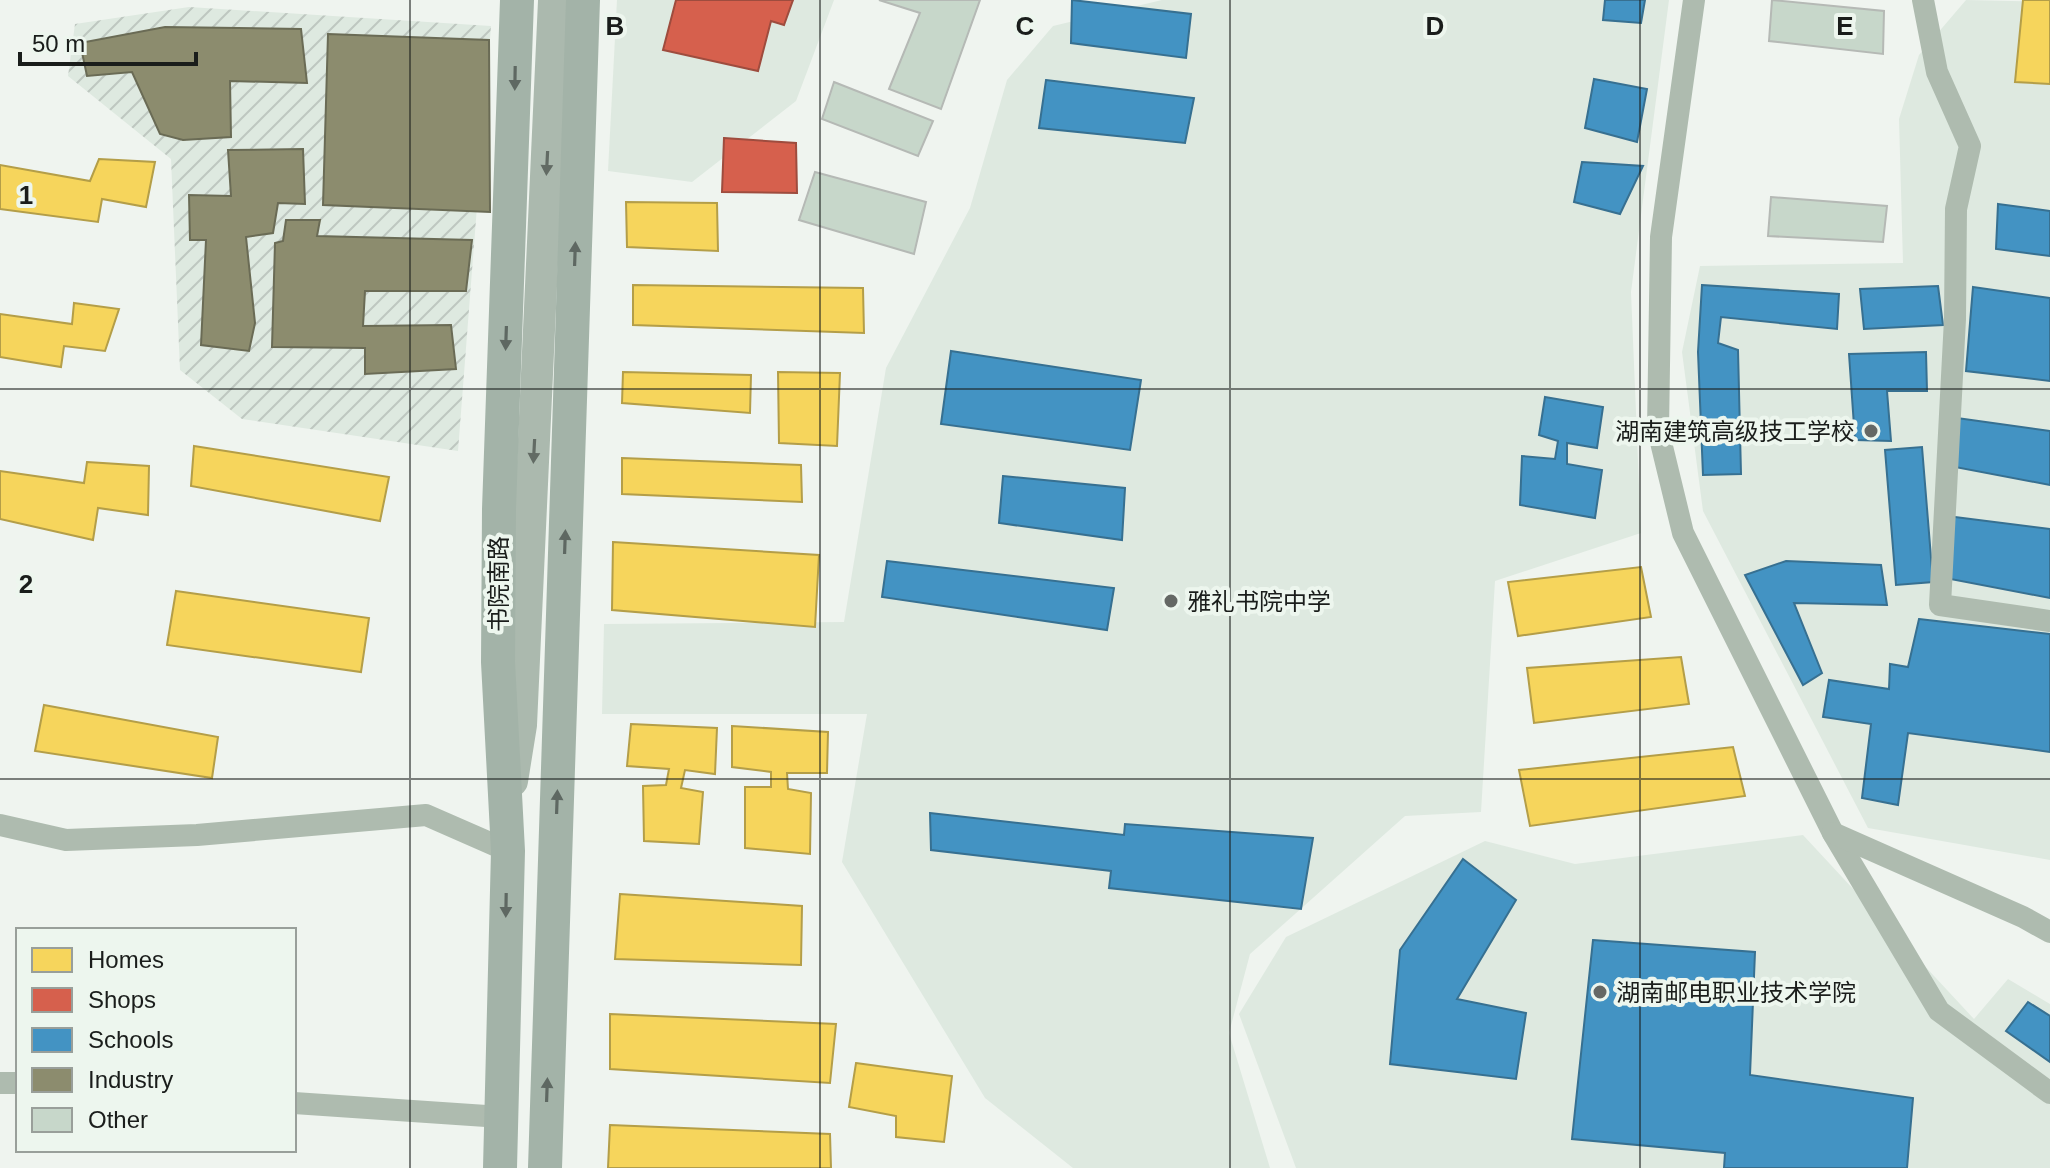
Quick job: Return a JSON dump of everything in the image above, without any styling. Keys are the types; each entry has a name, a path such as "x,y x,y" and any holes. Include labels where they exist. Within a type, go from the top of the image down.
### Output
{"main road":[{"name":"书院南路","path":"500,1168 508,851 498,662 499,509 517,0"},
{"path":"507,807 521,725 569,1"},
{"path":"545,1168 569,1"}],"street":[{"path":"1694,0 1661,237 1658,430 1683,533 1833,833 1939,1011 2050,1093"},
{"path":"1923,0 1937,72 1970,146 1956,209 1955,319 1940,605 2050,621"},
{"path":"0,825 66,840 197,835 426,815 508,851"},
{"path":"1833,833 2023,917 2050,932"},
{"path":"296,1103 501,1117"}],"shaded area":[{"path":"617,0 834,0 796,101 692,182 608,171"},
{"name":"雅礼书院中学","path":"1162,0 1669,0 1631,292 1641,533 1495,581 1481,812 1405,816 1250,954 1229,1033 1270,1168 1073,1168 985,1098 842,862 867,714 602,714 604,624 844,622 886,368 970,208 1007,80 1053,26"},
{"name":"湖南建筑高级技工学校","path":"1966,0 2050,2 2050,860 1868,828 1703,511 1682,352 1700,266 1903,263 1899,119 1919,55"},
{"path":"189,7 491,26 458,451 242,419 180,370 171,159 68,76 75,24"},
{"name":"湖南邮电职业技术学院","path":"1803,835 1974,1019 2008,979 2050,1004 2050,1168 1296,1168 1239,1014 1286,937 1485,841 1575,864"}],"building: Homes":[{"path":"2023,0 2050,0 2050,84 2015,82"},
{"path":"99,159 155,162 146,207 102,199 98,222 0,209 0,165 90,181"},
{"path":"626,202 717,203 718,251 627,247"},
{"path":"633,285 863,288 864,333 633,325"},
{"path":"74,303 119,309 105,351 64,346 61,367 0,357 0,314 72,324"},
{"path":"623,372 751,375 750,413 622,403"},
{"path":"778,372 840,373 837,446 779,443"},
{"path":"194,446 389,477 380,521 191,486"},
{"path":"622,458 801,465 802,502 622,494"},
{"path":"87,462 149,466 148,515 98,508 93,540 0,519 0,471 84,483"},
{"path":"613,542 819,555 815,627 612,610"},
{"path":"1641,567 1651,617 1518,636 1508,582"},
{"path":"176,591 369,618 361,672 167,645"},
{"path":"1681,657 1689,704 1534,723 1527,668"},
{"path":"44,705 218,737 212,778 35,751"},
{"path":"631,724 717,728 715,774 685,770 681,788 703,792 699,844 644,841 643,786 666,785 669,769 627,766"},
{"path":"732,726 828,732 827,773 787,773 788,789 811,793 810,854 745,848 745,787 771,787 771,772 732,767"},
{"path":"1733,747 1745,796 1530,826 1519,770"},
{"path":"620,894 802,906 801,965 615,959"},
{"path":"610,1014 836,1024 830,1083 610,1069"},
{"path":"856,1063 952,1076 944,1142 896,1137 896,1116 849,1107"},
{"path":"610,1125 830,1134 831,1168 608,1168"}],"building: Shops":[{"path":"676,0 793,0 784,25 771,21 758,71 663,50"},
{"path":"724,138 796,143 797,193 722,192"}],"building: Schools":[{"path":"1072,0 1191,14 1186,58 1071,43"},
{"path":"1605,0 1645,0 1641,23 1603,20"},
{"path":"1594,79 1647,89 1637,142 1585,128"},
{"path":"1046,80 1194,98 1185,143 1039,128"},
{"path":"1582,162 1643,166 1620,214 1574,202"},
{"path":"1998,204 2050,211 2050,256 1996,249"},
{"path":"1702,285 1839,294 1837,329 1721,317 1718,343 1738,350 1741,474 1703,475 1698,352"},
{"path":"1938,286 1943,325 1864,329 1860,289"},
{"path":"1973,287 2050,298 2050,381 1966,371"},
{"path":"951,351 1141,380 1130,450 941,424"},
{"path":"1926,352 1927,391 1887,391 1891,441 1855,440 1849,354"},
{"path":"1545,397 1603,407 1597,448 1567,443 1567,464 1602,470 1595,518 1520,505 1522,456 1555,459 1558,441 1539,435"},
{"path":"1957,418 2050,431 2050,485 1955,467"},
{"path":"1922,447 1933,582 1896,585 1885,450"},
{"path":"1003,476 1125,488 1122,540 999,523"},
{"path":"1947,516 2050,529 2050,598 1940,577"},
{"path":"887,561 1114,588 1107,630 882,597"},
{"path":"1786,561 1881,565 1887,605 1794,603 1822,673 1803,685 1745,575"},
{"path":"1919,619 2050,634 2050,752 1908,733 1898,805 1862,798 1871,724 1823,717 1829,680 1889,689 1890,664 1908,667"},
{"path":"930,813 1124,835 1125,824 1313,838 1301,909 1109,888 1111,871 931,850"},
{"path":"1463,859 1516,900 1457,999 1526,1013 1516,1079 1390,1064 1400,950"},
{"path":"1593,940 1755,952 1750,1075 1913,1098 1907,1168 1724,1168 1725,1153 1572,1139"},
{"path":"2028,1002 2050,1016 2050,1062 2006,1031"}],"building: Industry":[{"path":"165,27 301,29 307,83 230,81 231,137 183,140 160,134 132,72 87,76 80,43"},
{"path":"328,34 489,40 490,212 323,205"},
{"path":"303,149 305,204 278,203 273,233 246,237 255,323 249,351 201,345 206,240 190,240 189,195 231,196 228,150"},
{"path":"286,220 320,220 317,236 472,240 466,291 365,291 363,326 451,325 456,369 365,374 365,348 272,347 275,243 283,241"}],"building: Other":[{"path":"879,0 980,0 941,109 889,89 920,13"},
{"path":"1772,0 1884,11 1883,54 1769,41"},
{"path":"834,82 933,121 918,156 822,119"},
{"path":"815,172 926,202 914,254 799,220"},
{"path":"1771,197 1887,206 1883,242 1768,236"}],"place":[{"name":"湖南建筑高级技工学校","path":"1871,431"},
{"name":"雅礼书院中学","path":"1171,601"},
{"name":"湖南邮电职业技术学院","path":"1600,992"}]}
